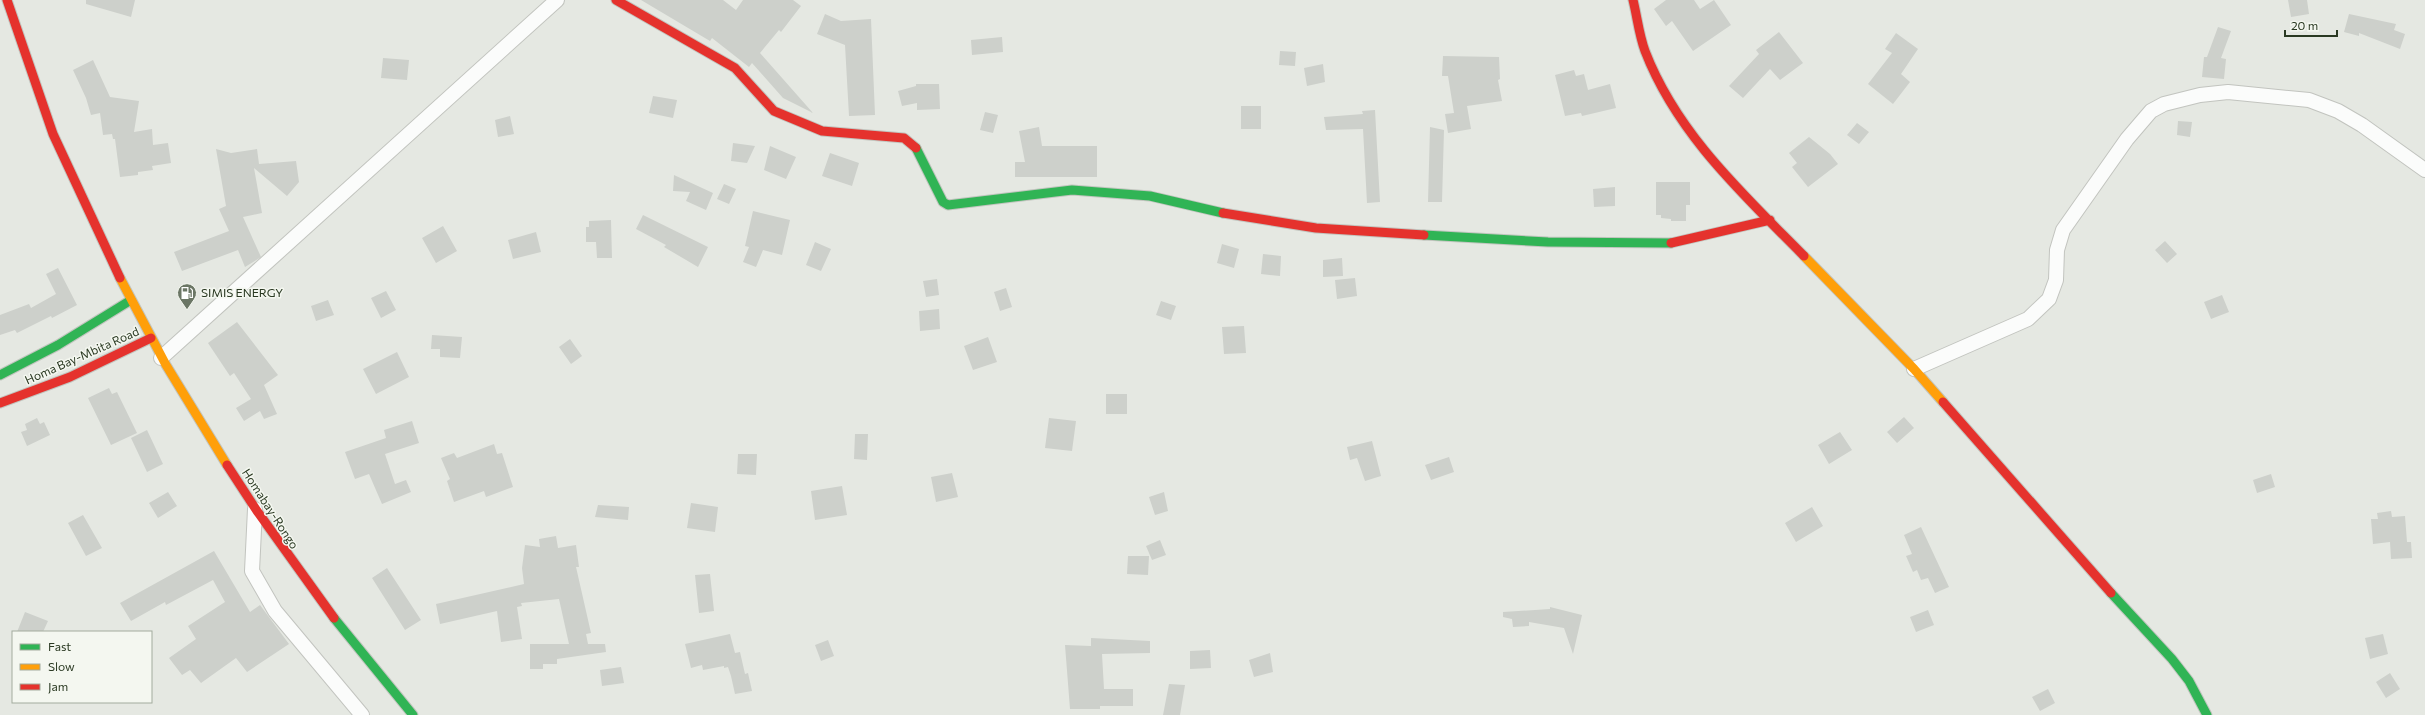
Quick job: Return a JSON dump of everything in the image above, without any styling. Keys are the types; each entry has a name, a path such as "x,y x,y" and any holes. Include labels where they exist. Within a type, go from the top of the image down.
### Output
{"main road":[{"name":"Homabay-Rongo","path":"7,0 52,133 131,300 161,358 255,509 294,567 413,715"},
{"path":"616,0 735,68 774,111 822,131 904,138 914,146 943,202 948,205 1072,190 1150,196 1245,218 1316,228 1548,242 1665,244 1770,220"},
{"path":"1633,0 1644,49 1663,92 1692,136 1770,220 1914,369 2094,574 2172,659 2189,681 2207,715"},
{"name":"Homa Bay-Mbita Road","path":"0,375 58,345 131,300"},
{"name":"Homa Bay-Mbita Road","path":"0,403 70,377 151,338"}],"street":[{"path":"161,358 558,0"},
{"path":"1914,369 2028,319 2048,299 2056,280 2057,250 2063,230 2127,139 2151,111 2164,104 2200,95 2228,92 2309,100 2338,111 2362,125 2425,170"},
{"path":"255,509 252,571 275,611 362,715"}],"building":[{"path":"86,0 135,0 131,17 86,4"},
{"path":"641,0 723,0 736,10 743,0 793,0 801,6 781,32 779,30 760,53 813,113 783,98 752,63 749,67 712,38 710,41"},
{"path":"1666,0 1694,0 1700,9 1714,0 1731,25 1693,51 1672,21 1666,26 1654,9"},
{"path":"2288,0 2307,0 2309,14 2291,17"},
{"path":"825,14 841,21 871,19 875,115 849,116 845,45 817,34"},
{"path":"2349,14 2396,24 2394,30 2405,34 2400,49 2359,33 2359,36 2344,32"},
{"path":"2218,27 2231,31 2221,58 2226,59 2224,79 2202,77 2204,57 2207,57"},
{"path":"1779,32 1803,63 1780,80 1770,69 1743,98 1729,86 1759,54 1756,50"},
{"path":"1896,33 1918,49 1901,74 1910,82 1893,104 1868,84 1892,53 1885,49"},
{"path":"1002,37 1003,52 972,55 971,40"},
{"path":"1280,51 1296,52 1295,66 1279,65"},
{"path":"1443,56 1499,57 1500,79 1498,80 1502,101 1467,106 1471,129 1448,133 1445,114 1454,113 1448,76 1442,76"},
{"path":"383,58 409,60 407,80 381,78"},
{"path":"93,60 110,97 139,101 134,132 152,129 153,145 168,143 171,163 152,166 153,170 138,172 138,175 120,177 115,139 113,139 112,134 103,135 100,113 91,115 86,98 73,70"},
{"path":"1323,64 1325,82 1307,86 1304,68"},
{"path":"1574,70 1576,76 1584,74 1588,90 1610,84 1616,108 1582,116 1581,113 1565,116 1555,75"},
{"path":"916,84 939,84 940,109 917,110 917,103 902,106 898,91 916,86"},
{"path":"653,96 677,100 673,118 649,113"},
{"path":"1241,106 1261,106 1261,129 1241,129"},
{"path":"1375,110 1380,202 1367,203 1363,129 1326,130 1324,117 1363,114 1362,111"},
{"path":"985,112 998,115 993,133 980,130"},
{"path":"510,116 514,134 498,137 495,120"},
{"path":"2178,121 2192,122 2190,137 2177,135"},
{"path":"1857,123 1869,132 1859,144 1847,135"},
{"path":"1039,127 1042,146 1097,146 1097,177 1015,177 1015,162 1025,162 1019,131"},
{"path":"1430,127 1444,130 1442,202 1428,202"},
{"path":"1809,137 1830,154 1838,164 1808,187 1792,167 1797,163 1789,153"},
{"path":"733,143 755,146 747,163 731,161"},
{"path":"770,146 796,157 786,179 764,170"},
{"path":"216,149 231,153 257,149 259,164 296,161 299,182 287,196 254,168 262,213 243,217 261,257 245,267 238,250 182,271 174,252 229,231 219,209 226,206"},
{"path":"830,153 859,163 852,186 822,176"},
{"path":"674,175 713,193 706,210 686,201 690,192 673,191"},
{"path":"1656,182 1690,182 1690,205 1686,205 1686,221 1671,221 1671,219 1661,218 1661,215 1656,215"},
{"path":"724,184 736,189 729,204 717,199"},
{"path":"1615,187 1615,206 1594,207 1593,189"},
{"path":"753,211 790,220 782,255 763,250 756,267 743,262 749,247 745,246"},
{"path":"643,215 708,247 698,267 664,247 666,245 636,229"},
{"path":"611,220 612,258 597,258 596,242 586,242 586,227 589,227 589,221"},
{"path":"443,226 457,251 436,263 422,238"},
{"path":"536,232 541,252 513,259 508,240"},
{"path":"2165,241 2177,254 2167,263 2155,250"},
{"path":"815,242 831,249 821,271 806,265"},
{"path":"1222,244 1239,249 1234,268 1217,263"},
{"path":"1263,254 1281,256 1280,276 1261,274"},
{"path":"1342,258 1343,276 1323,277 1323,260"},
{"path":"58,268 77,305 52,318 51,316 17,333 15,330 0,335 0,315 29,304 31,308 56,294 46,274"},
{"path":"1355,278 1357,296 1337,299 1335,280"},
{"path":"937,279 939,295 926,297 923,281"},
{"path":"1006,288 1012,307 1000,311 994,292"},
{"path":"386,291 396,310 381,318 371,298"},
{"path":"2222,295 2229,312 2211,319 2204,302"},
{"path":"328,300 334,315 316,321 311,306"},
{"path":"1161,301 1176,306 1171,320 1156,315"},
{"path":"939,309 940,329 920,331 919,311"},
{"path":"237,322 278,375 264,385 277,414 264,419 260,411 244,421 236,408 251,399 234,373 230,376 208,343"},
{"path":"1244,326 1246,353 1224,354 1222,327"},
{"path":"432,335 462,337 460,358 440,357 440,349 431,349"},
{"path":"988,337 997,362 973,370 964,346"},
{"path":"570,339 582,356 571,364 559,347"},
{"path":"397,352 409,377 376,394 363,369"},
{"path":"109,388 112,394 117,392 137,433 111,445 88,398"},
{"path":"1106,394 1127,394 1127,414 1106,414"},
{"path":"1904,417 1914,428 1897,443 1887,432"},
{"path":"37,418 40,424 44,422 50,435 27,446 21,432 27,430 25,424"},
{"path":"1049,418 1076,421 1072,451 1045,448"},
{"path":"412,421 419,443 385,454 395,484 406,480 411,492 382,504 369,474 355,479 345,452 386,438 384,430"},
{"path":"147,430 163,464 147,472 131,438"},
{"path":"1840,432 1852,450 1829,464 1818,445"},
{"path":"855,434 868,434 867,460 854,459"},
{"path":"1372,441 1381,476 1365,481 1357,458 1350,460 1347,447"},
{"path":"494,444 497,454 502,453 513,487 486,497 484,491 454,502 447,481 450,479 441,458 454,453 457,458"},
{"path":"738,454 757,454 756,475 737,474"},
{"path":"1449,457 1454,472 1431,480 1425,465"},
{"path":"952,473 958,497 936,502 931,477"},
{"path":"2271,474 2275,487 2257,493 2253,480"},
{"path":"842,486 847,515 815,520 811,491"},
{"path":"168,492 177,506 158,518 149,503"},
{"path":"1164,492 1168,511 1155,515 1149,497"},
{"path":"691,503 718,507 715,532 687,528"},
{"path":"598,505 629,507 628,520 595,517"},
{"path":"1812,507 1823,526 1796,542 1785,523"},
{"path":"2391,511 2392,517 2405,516 2407,542 2411,542 2412,558 2391,559 2390,542 2373,544 2371,519 2378,519 2377,513"},
{"path":"83,515 102,548 86,556 68,523"},
{"path":"1921,527 1949,587 1935,593 1928,578 1921,580 1917,570 1913,572 1906,556 1912,554 1904,535"},
{"path":"556,536 558,548 576,545 579,567 576,567 591,633 586,634 588,644 605,644 606,652 557,659 557,664 543,664 543,669 530,669 530,644 569,644 559,599 521,603 522,606 517,607 522,639 501,642 497,611 440,624 436,604 524,584 522,568 525,545 540,547 539,539"},
{"path":"1160,540 1166,555 1152,560 1146,546"},
{"path":"214,551 250,612 260,605 289,644 247,672 236,658 201,683 190,670 182,675 169,658 196,639 188,626 225,602 213,580 166,605 165,602 131,621 120,603"},
{"path":"1128,556 1149,556 1148,575 1127,574"},
{"path":"387,568 421,620 405,630 372,578"},
{"path":"710,574 714,611 699,613 695,575"},
{"path":"1550,607 1582,615 1573,654 1564,628 1529,622 1529,626 1513,627 1512,619 1503,617 1503,612 1550,609"},
{"path":"1928,610 1934,625 1916,632 1910,617"},
{"path":"25,612 48,621 43,631 17,631"},
{"path":"730,634 735,653 740,652 745,674 748,673 752,691 735,694 728,667 724,668 724,666 703,670 702,665 691,668 685,644"},
{"path":"2383,634 2388,654 2370,659 2365,638"},
{"path":"1091,638 1150,641 1150,653 1102,654 1104,689 1133,689 1133,706 1100,706 1100,709 1070,709 1065,645 1091,646"},
{"path":"828,640 834,656 821,661 815,645"},
{"path":"1210,650 1211,668 1190,669 1190,651"},
{"path":"1270,653 1273,672 1254,677 1249,660"},
{"path":"621,667 624,683 602,686 600,670"},
{"path":"2390,673 2400,689 2386,698 2376,682"},
{"path":"1169,684 1185,685 1180,715 1163,715"},
{"path":"2048,689 2055,703 2040,711 2032,697"}],"traffic: fast":[{"path":"916,148 943,202 948,205 1072,190 1150,196 1223,213"},
{"path":"1424,235 1548,242 1671,243"},
{"path":"0,375 58,345 131,300"},
{"path":"2111,593 2172,659 2189,681 2207,715"},
{"path":"334,618 413,715"}],"traffic: slow":[{"path":"1804,256 1914,369 1943,402"},
{"path":"120,278 166,365 227,465"}],"traffic: jam":[{"path":"7,0 53,134 120,278"},
{"path":"616,0 735,68 774,111 822,131 904,138 916,148"},
{"path":"1633,0 1645,51 1659,81 1693,136 1735,186 1804,256"},
{"path":"1223,213 1316,228 1424,235"},
{"path":"1671,243 1770,220"},
{"path":"0,403 70,377 151,338"},
{"path":"1943,402 2111,593"},
{"path":"227,465 257,511 334,618"}],"place":[{"name":"SIMIS ENERGY","path":"187,310"}]}
